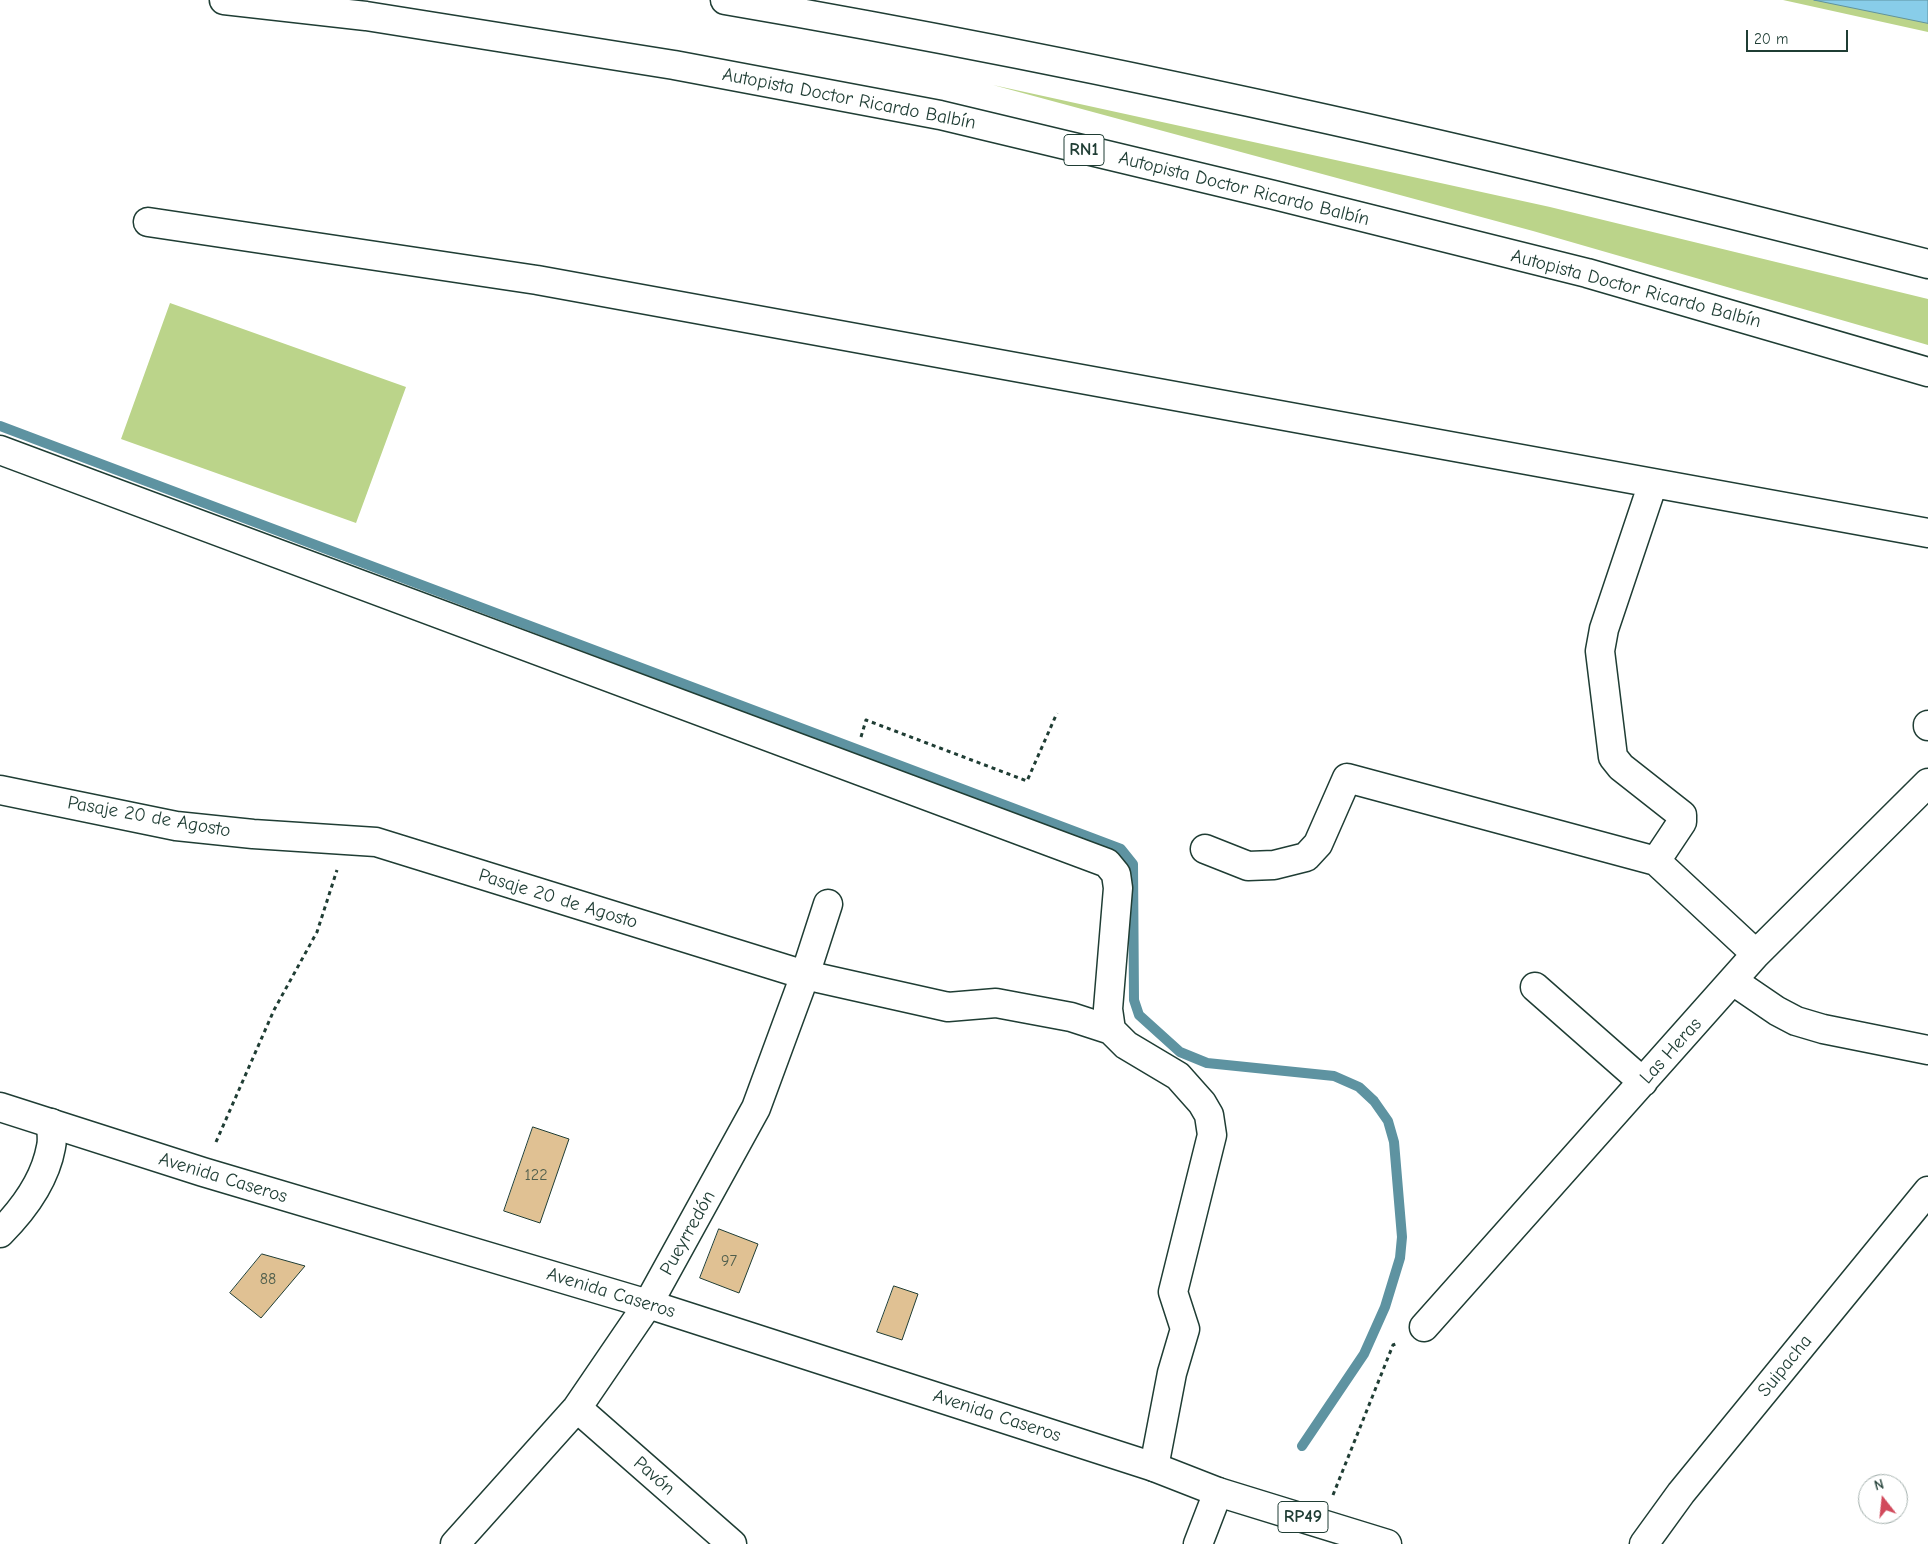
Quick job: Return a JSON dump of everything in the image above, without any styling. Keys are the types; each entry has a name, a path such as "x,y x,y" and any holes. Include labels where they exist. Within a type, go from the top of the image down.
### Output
{"main road":[{"name":"Autopista Doctor Ricardo Balbín","path":"224,0 366,16 674,65 940,115 1264,193 1587,274 1928,372"},
{"path":"725,0 854,22 1242,100 1479,152 1928,264"},
{"path":"148,222 537,280 1928,533"},
{"path":"0,450 1107,863 1116,874 1118,888 1108,1010 1111,1030 1126,1045 1178,1076 1202,1103 1209,1115 1212,1135 1173,1292 1185,1329 1172,1374 1154,1467"},
{"path":"1653,483 1604,629 1600,651 1613,757 1621,768 1682,815 1682,822 1656,861"},
{"path":"1205,849 1248,866 1274,865 1306,857 1318,844 1347,778 1656,861 1756,954"},
{"name":"Las Heras","path":"1424,1327 1756,954 1928,783"},
{"name":"Pasaje 20 de Agosto","path":"0,790 176,826 253,834 376,842 805,975 948,1007 996,1002 1071,1017 1111,1030"},
{"name":"Pueyrredón","path":"455,1544 577,1408 648,1304 756,1108 805,975 828,904"},
{"path":"1733,981 1777,1011 1796,1021 1822,1029 1928,1050"},
{"path":"1535,987 1643,1082"},
{"name":"Avenida Caseros","path":"0,1107 203,1172 648,1304 1154,1467 1218,1492"},
{"path":"0,1233 20,1213 40,1178 51,1146 52,1123"},
{"name":"Suipacha","path":"1644,1544 1681,1493 1928,1190"},
{"name":"Pavón","path":"577,1408 732,1544"},
{"path":"1198,1544 1218,1492"},
{"name":"RP49","path":"1218,1492 1387,1544"}],"path":[{"path":"866,720 1027,782 1057,714"},
{"path":"203,1172 274,1010 317,932 347,840"},
{"path":"1322,1523 1394,1345 1424,1327"}],"green space":[{"path":"1783,0 1928,0 1928,32"},
{"path":"993,85 1550,207 1928,299 1928,345 1533,231"},
{"path":"170,303 406,387 356,523 121,439"}],"water":[{"path":"1814,0 1928,0 1928,23"}],"building":[{"path":"533,1127 569,1139 540,1223 504,1211"},
{"path":"719,1229 758,1244 739,1293 700,1278"},
{"path":"262,1254 305,1266 261,1318 230,1293"},
{"path":"894,1286 918,1294 902,1340 877,1332"}],"waterway":[{"path":"0,426 1121,849 1133,864 1134,1000 1139,1015 1180,1052 1207,1063 1334,1076 1359,1087 1374,1101 1388,1121 1394,1142 1402,1237 1400,1258 1385,1307 1364,1354 1302,1446"}]}
